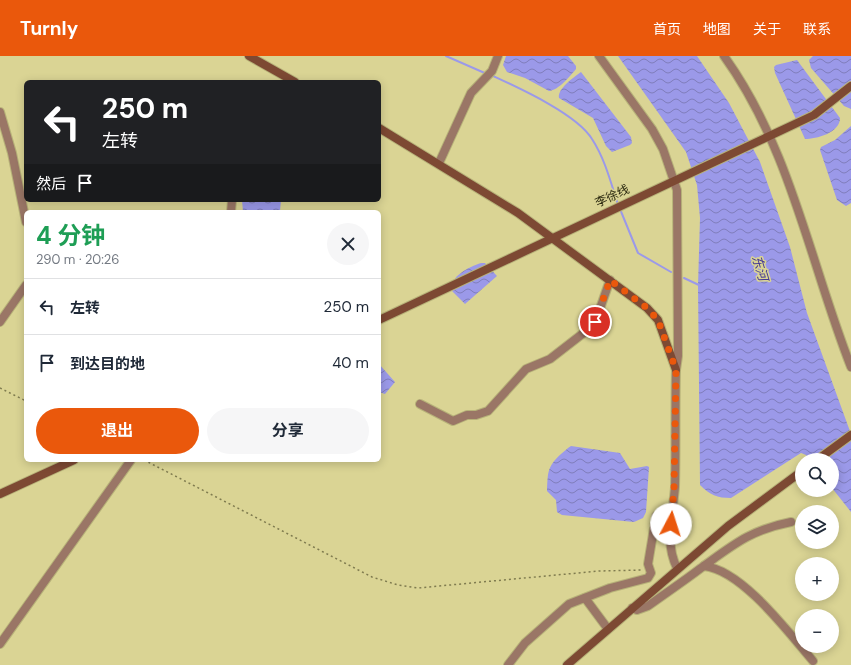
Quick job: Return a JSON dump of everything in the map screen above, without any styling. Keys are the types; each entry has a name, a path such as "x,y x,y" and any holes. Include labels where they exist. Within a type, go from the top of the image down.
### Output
{"main road":[{"path":"249,56 284,79"},
{"name":"李徐线","path":"381,319 814,114 851,86"},
{"path":"381,129 439,163 518,213 647,308 658,320 676,370"},
{"path":"827,453 851,435"},
{"path":"0,494 70,462"},
{"path":"567,665 677,568 728,526 795,476"}],"street":[{"path":"439,163 472,93 492,71 498,56"},
{"path":"599,56 663,149 677,190 678,356 676,370 674,488 670,542 671,553 677,568"},
{"path":"724,56 749,94 779,154 805,226 851,368"},
{"path":"0,112 12,153 24,212"},
{"path":"420,404 453,421 467,415 476,415 488,411 526,369 550,359 593,324 610,280"},
{"path":"0,322 24,288"},
{"path":"0,644 130,462"},
{"path":"508,665 525,643 569,604 610,588 645,579 651,573 648,564 656,516"},
{"path":"632,608 637,610 648,606 747,536 768,526 791,522"},
{"path":"704,566 718,568 727,573 762,603 813,661"},
{"path":"585,598 608,629"}],"path":[{"path":"0,388 24,400"},
{"path":"148,462 372,577 398,585 418,588 599,571 650,570"}],"water":[{"path":"506,56 568,56 576,66 576,69 557,88 549,91 525,78 507,72 503,65"},
{"name":"东河","path":"618,56 697,56 729,103 760,162 790,247 807,313 851,434 851,512 839,497 839,453 795,453 795,457 731,498 714,495 700,485 698,286 700,218 697,185 686,152"},
{"path":"813,56 851,56 851,109 844,106 811,68 809,60"},
{"path":"797,60 840,118 836,128 827,134 815,138 805,139 775,73 774,67 776,65"},
{"path":"581,72 631,137 632,143 630,145 612,152 606,146 593,118 559,98 563,87"},
{"path":"851,126 851,203 846,206 837,200 820,150 821,147 835,140"},
{"path":"242,202 281,202 280,210 243,210"},
{"path":"481,263 485,263 497,276 465,304 452,291 452,286 454,281 461,273"},
{"path":"381,366 395,382 385,394 381,393"},
{"path":"571,446 620,453 630,469 647,466 649,467 646,512 643,518 634,522 562,515 557,512 556,500 547,491 548,474 553,463"}],"waterway":[{"path":"446,56 487,74"},
{"path":"491,75 546,102 574,120 585,130 601,155 618,205"},
{"path":"620,209 638,253 671,272"},
{"path":"684,278 701,286"}],"route":[{"path":"595,322 610,280 652,312 658,320 676,370 674,488 671,524"}]}
